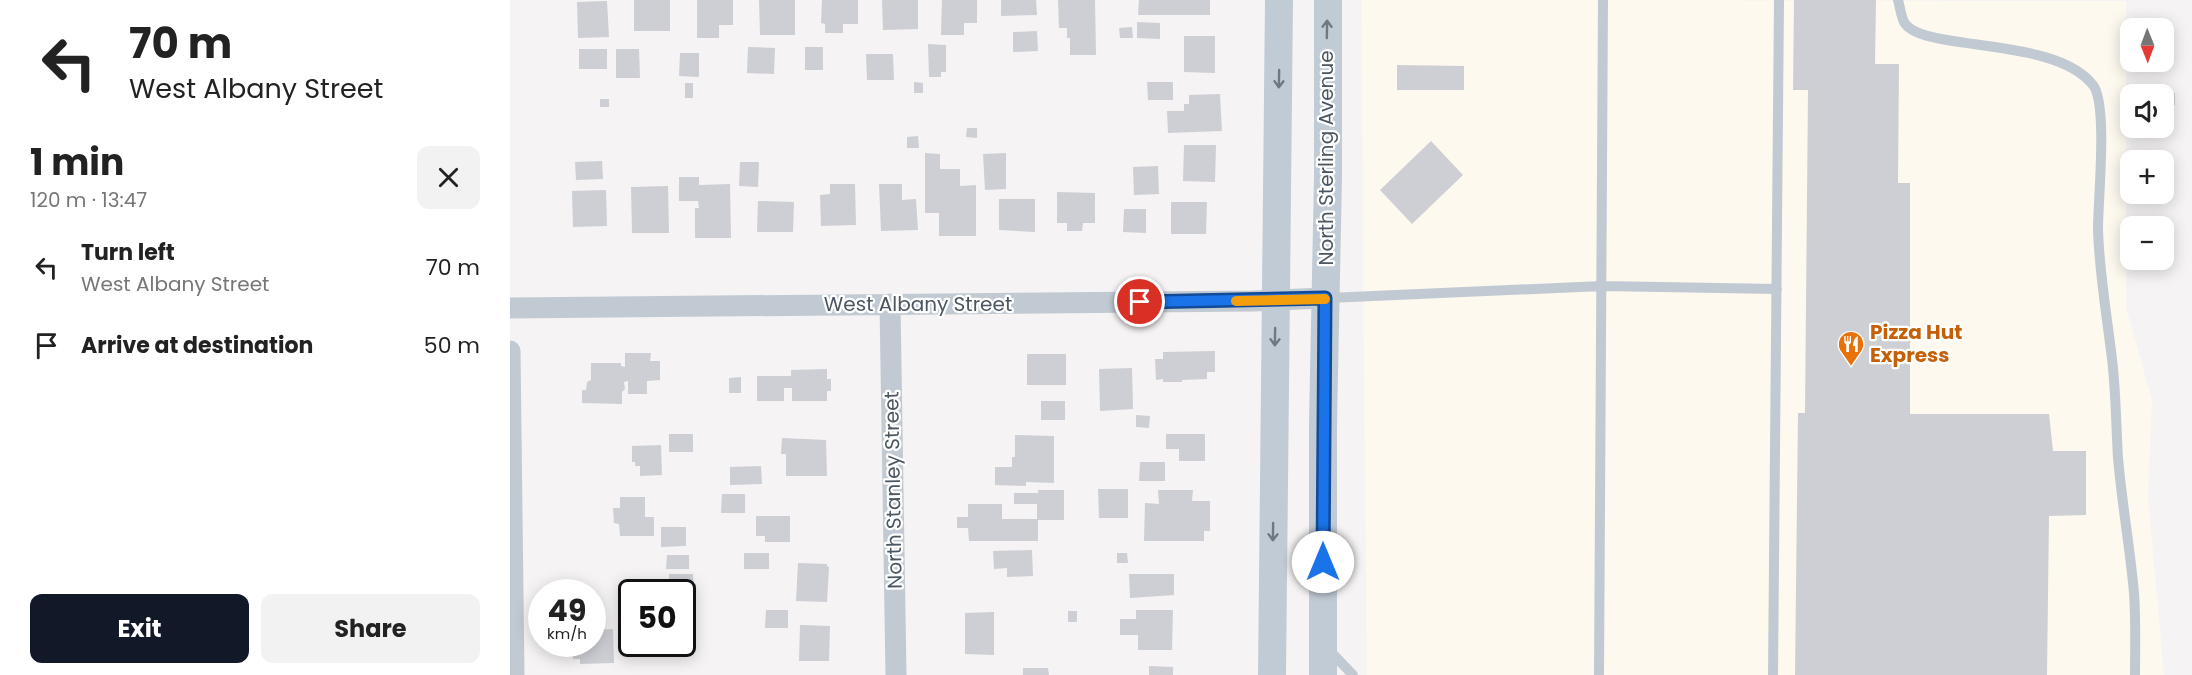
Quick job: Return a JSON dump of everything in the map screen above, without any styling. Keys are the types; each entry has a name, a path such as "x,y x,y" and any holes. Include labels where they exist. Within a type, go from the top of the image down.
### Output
{"main road":[{"path":"1272,675 1279,0"},
{"name":"North Sterling Avenue","path":"1323,675 1328,0"}],"street":[{"name":"West Albany Street","path":"510,308 1276,301 1325,298"},
{"name":"North Stanley Street","path":"890,304 896,675"},
{"path":"510,351 514,675"}],"lane":[{"path":"1599,675 1603,0"},
{"path":"1773,675 1779,0"},
{"path":"1898,0 1905,23 1918,34 1952,42 1992,45 2034,54 2070,66 2094,86 2101,111 2098,230 2117,405 2118,458 2134,595 2135,675"},
{"path":"1325,298 1602,286 1778,289"},
{"path":"1323,643 1353,675"}],"shaded area":[{"path":"1362,0 2126,1 2126,18 2120,18 2120,72 2126,72 2126,84 2120,84 2120,138 2126,138 2126,150 2120,150 2120,204 2126,204 2126,216 2120,216 2120,270 2126,270 2126,307 2152,400 2148,496 2164,675 1367,675"}],"building":[{"path":"634,0 670,0 670,31 634,31"},
{"path":"697,0 733,0 733,25 719,25 719,38 697,38"},
{"path":"759,0 795,0 795,35 760,35"},
{"path":"822,0 858,0 858,24 843,24 843,33 825,33 825,24 821,23"},
{"path":"882,0 918,0 918,29 883,30"},
{"path":"942,0 977,0 977,23 964,23 964,35 941,35"},
{"path":"1001,0 1036,0 1037,15 1001,16"},
{"path":"1058,0 1095,0 1096,55 1070,55 1070,38 1067,38 1067,28 1059,28"},
{"path":"1139,0 1210,0 1210,15 1138,15"},
{"path":"1794,0 1876,0 1875,64 1899,64 1898,183 1910,183 1910,414 2049,414 2053,451 2086,451 2086,515 2049,516 2047,675 1795,675 1798,413 1805,413 1808,90 1793,90"},
{"path":"607,1 609,37 578,38 577,2"},
{"path":"1137,22 1160,23 1160,39 1137,38"},
{"path":"1132,27 1133,38 1120,38 1119,28"},
{"path":"1037,31 1038,51 1013,52 1013,32"},
{"path":"1184,36 1215,36 1215,73 1184,72"},
{"path":"928,44 946,45 946,72 941,72 941,77 929,77"},
{"path":"748,47 775,48 774,74 747,73"},
{"path":"805,47 823,47 823,70 805,70"},
{"path":"579,49 607,49 607,69 579,69"},
{"path":"616,49 639,49 640,78 616,78"},
{"path":"680,53 699,53 699,77 679,76"},
{"path":"866,54 893,54 894,80 867,80"},
{"path":"1397,65 1464,66 1464,90 1397,90"},
{"path":"914,82 923,83 923,93 914,93"},
{"path":"1147,82 1173,82 1173,100 1148,100"},
{"path":"685,83 693,83 693,98 685,98"},
{"path":"1220,94 1222,131 1168,133 1167,111 1184,111 1184,104 1189,104 1189,95"},
{"path":"600,99 609,99 609,107 600,107"},
{"path":"967,128 977,128 977,138 966,137"},
{"path":"918,136 919,148 907,148 907,137"},
{"path":"1431,141 1463,175 1412,224 1380,190"},
{"path":"1184,145 1216,145 1215,182 1183,181"},
{"path":"925,153 940,154 940,169 960,169 960,186 976,185 976,236 939,236 939,213 925,213"},
{"path":"1006,153 1006,189 985,190 983,154"},
{"path":"602,161 603,179 576,180 575,162"},
{"path":"740,162 759,162 758,187 739,186"},
{"path":"1158,166 1159,194 1134,195 1133,167"},
{"path":"679,177 699,177 699,185 730,184 731,238 695,238 695,208 699,208 698,201 679,201"},
{"path":"830,184 855,184 856,225 821,226 820,195 830,194"},
{"path":"879,184 902,184 902,200 916,199 918,230 881,231"},
{"path":"668,186 669,233 632,233 631,187"},
{"path":"606,190 607,226 573,227 572,191"},
{"path":"1057,192 1095,193 1095,223 1083,223 1082,231 1067,231 1067,223 1057,223"},
{"path":"999,199 1035,199 1035,232 999,230"},
{"path":"758,201 794,202 793,232 757,232"},
{"path":"1171,202 1207,202 1206,234 1171,234"},
{"path":"1124,209 1146,209 1146,233 1123,232"},
{"path":"1215,351 1215,372 1207,372 1207,379 1182,380 1182,382 1156,380 1155,359 1163,359 1163,352"},
{"path":"625,353 651,353 650,361 660,361 660,380 647,381 647,394 628,394 628,381 624,382 622,404 582,403 582,390 586,390 587,382 591,380 591,363 621,363 621,366 625,367"},
{"path":"1027,354 1066,354 1066,385 1027,385"},
{"path":"1132,368 1133,409 1100,411 1099,369"},
{"path":"827,369 827,379 831,379 831,391 827,391 827,401 792,401 792,388 784,388 784,401 757,401 757,376 791,376 791,370"},
{"path":"741,377 741,393 729,393 729,378"},
{"path":"1041,401 1065,401 1065,420 1041,420"},
{"path":"1136,415 1150,416 1149,428 1136,427"},
{"path":"669,434 693,434 693,452 669,452"},
{"path":"1166,434 1205,434 1205,461 1179,461 1179,449 1166,449"},
{"path":"1015,435 1054,436 1054,483 1026,482 1026,486 995,485 995,467 1012,467 1012,457 1015,457"},
{"path":"782,438 826,440 827,476 786,476 786,454 781,454"},
{"path":"661,445 662,475 640,476 640,466 635,466 635,462 632,462 632,446"},
{"path":"1140,462 1165,462 1165,481 1139,481"},
{"path":"761,466 762,484 730,485 730,467"},
{"path":"1098,489 1128,489 1128,518 1099,518"},
{"path":"1038,490 1064,490 1064,520 1038,520 1038,541 969,541 968,528 957,528 957,517 968,517 968,504 1002,504 1002,519 1037,519 1037,504 1014,504 1014,493 1038,493"},
{"path":"1158,490 1193,490 1192,501 1210,501 1210,531 1204,531 1204,541 1144,541 1145,503 1159,504"},
{"path":"722,494 745,494 745,513 721,513"},
{"path":"620,497 645,497 645,517 654,517 654,536 620,536 619,524 614,523 613,508 620,508"},
{"path":"756,516 790,516 790,542 765,542 765,536 756,536"},
{"path":"661,527 686,527 686,546 661,547"},
{"path":"1032,550 1033,576 1007,577 1007,568 994,569 993,551"},
{"path":"744,553 769,553 769,569 744,569"},
{"path":"1117,553 1127,553 1128,563 1117,563"},
{"path":"667,555 689,555 689,569 666,569"},
{"path":"798,563 827,564 829,567 827,602 796,601"},
{"path":"669,574 693,574 693,579 669,579"},
{"path":"1129,574 1174,574 1174,595 1130,598"},
{"path":"766,610 788,610 788,628 765,628"},
{"path":"1136,610 1173,610 1172,650 1138,650 1138,635 1120,635 1120,619 1136,619"},
{"path":"1068,611 1077,611 1077,622 1068,622"},
{"path":"994,612 994,655 965,654 965,613"},
{"path":"800,625 830,626 829,661 799,661"},
{"path":"606,629 613,629 614,663 580,664 580,659 573,659 573,657 606,657"},
{"path":"1149,666 1173,667 1173,675 1149,675"},
{"path":"1023,668 1048,668 1049,675 1023,675"}],"slow traffic":[{"path":"1236,301 1325,299"}],"place":[{"name":"Pizza Hut Express","path":"1851,367"}],"route":[{"path":"1140,302 1276,301 1325,298 1323,562"}]}
